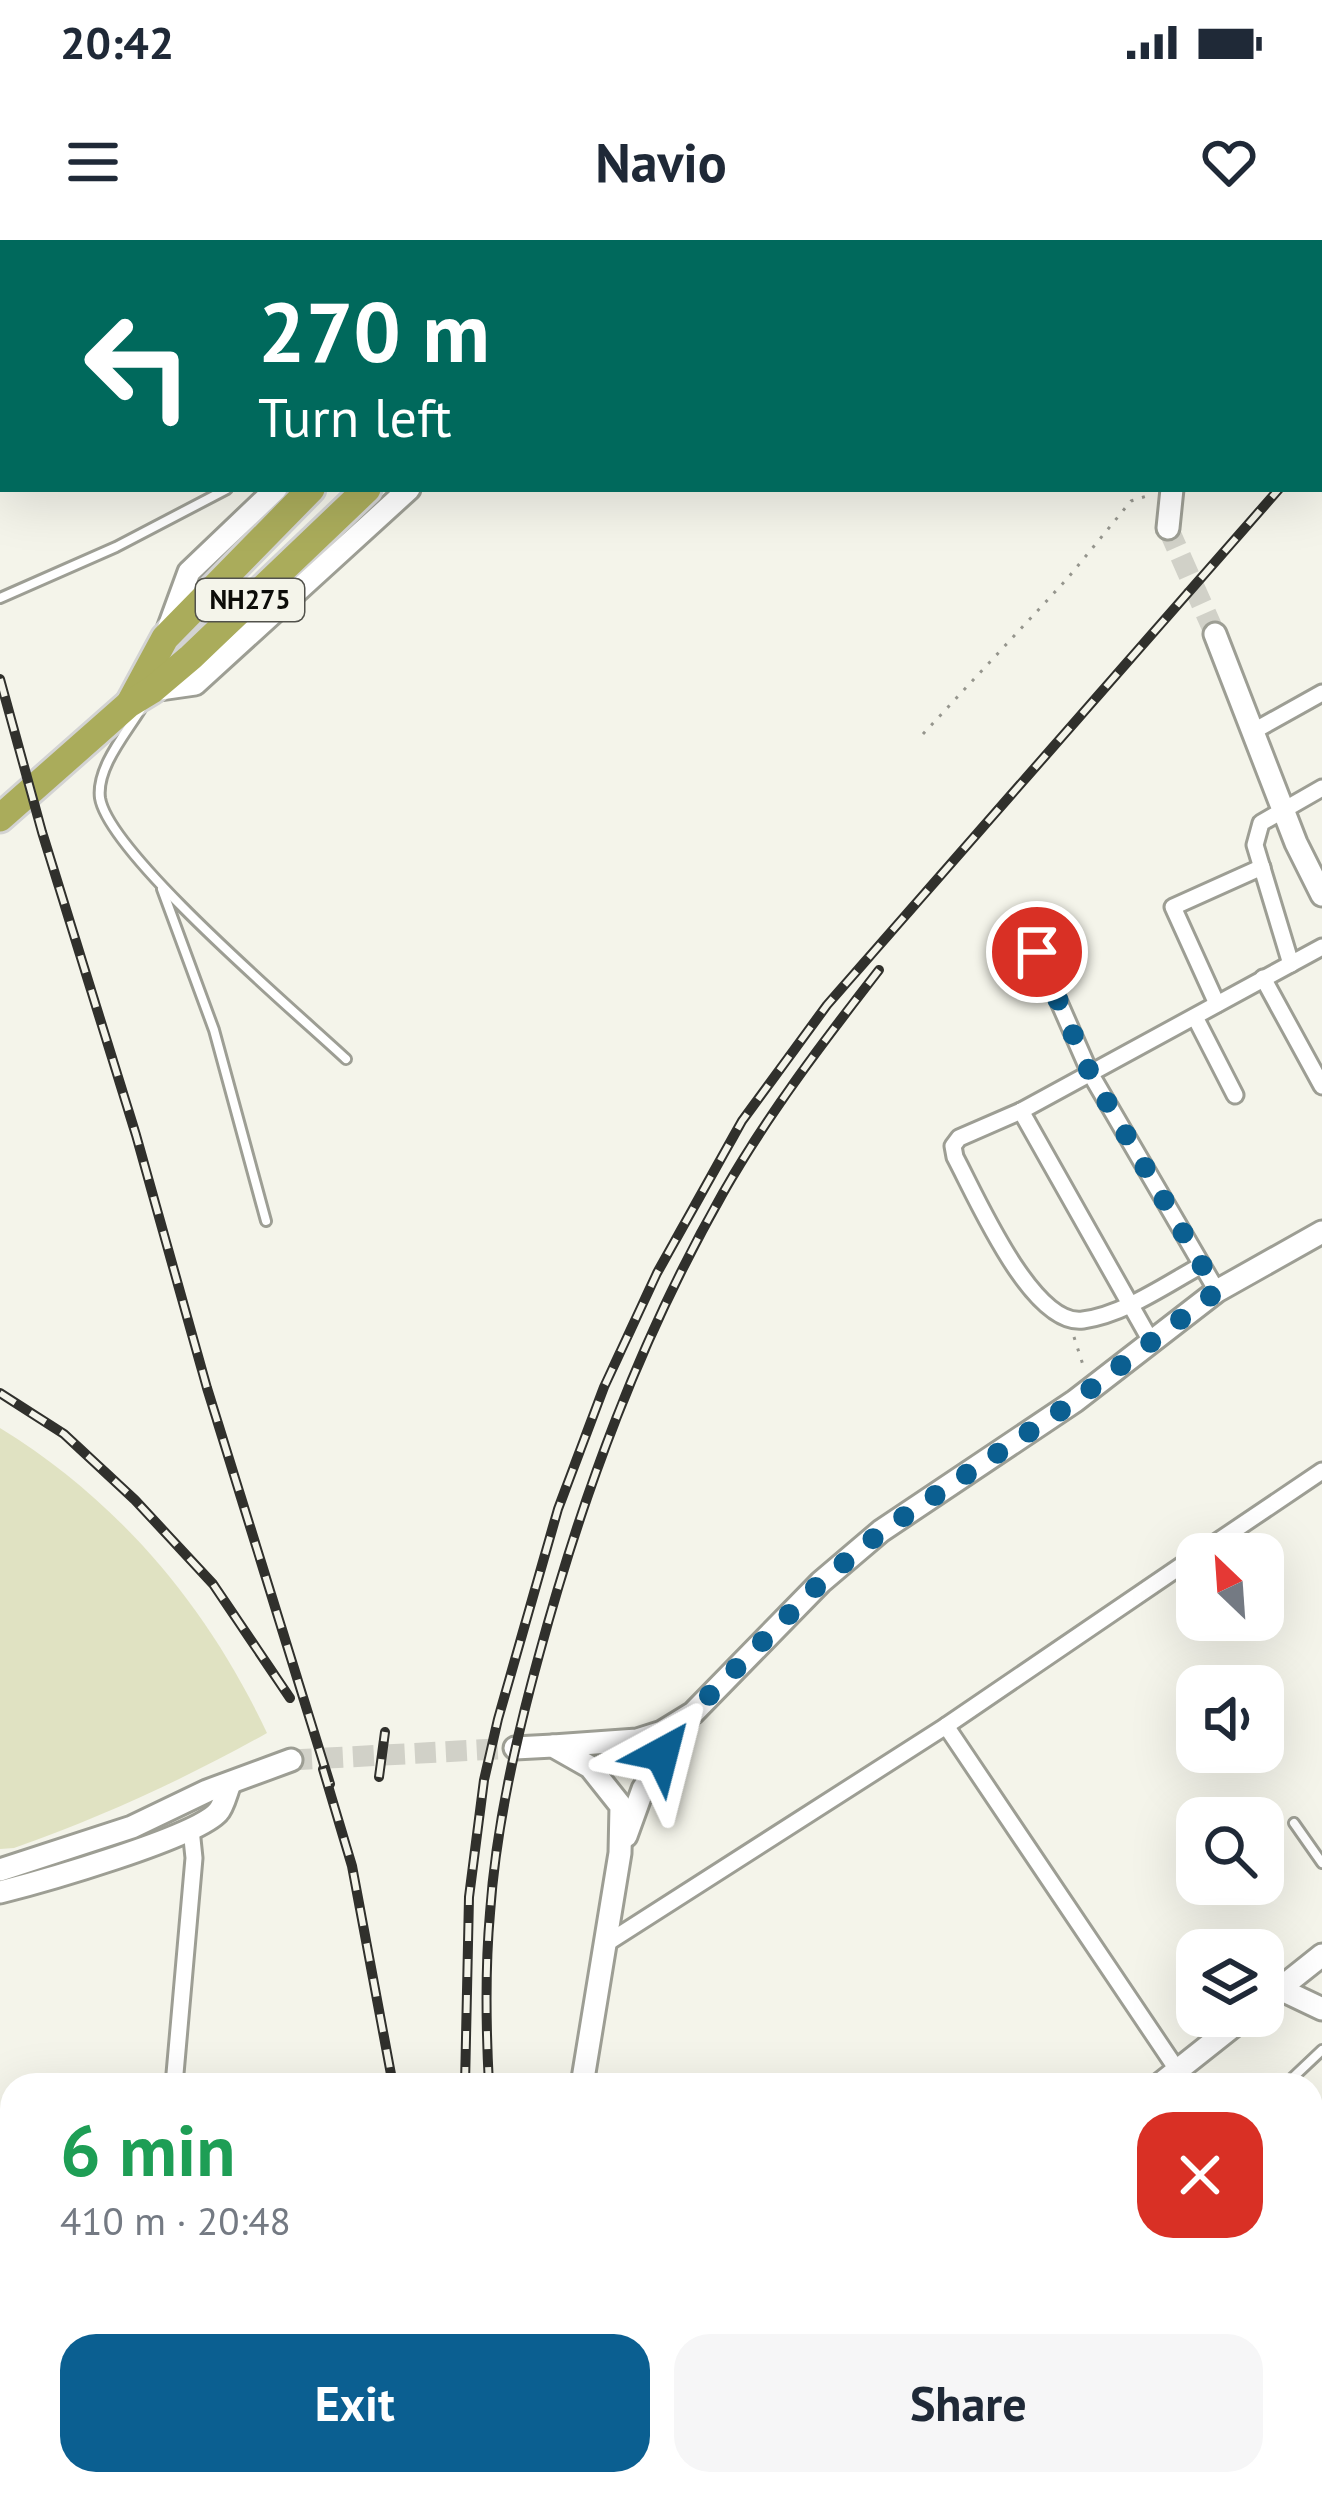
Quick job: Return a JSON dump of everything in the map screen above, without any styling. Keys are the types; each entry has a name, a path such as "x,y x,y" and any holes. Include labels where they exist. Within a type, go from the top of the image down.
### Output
{"highway":[{"name":"NH275","path":"140,697 165,638 304,492"},
{"name":"NH275","path":"0,818 364,492"}],"street":[{"path":"165,638 189,572 273,492"},
{"path":"140,697 195,684 406,492"},
{"path":"1168,528 1171,492"},
{"path":"1215,634 1282,808 1320,884"},
{"path":"1252,732 1322,693"},
{"path":"1291,964 1256,832 1282,808 1322,788"},
{"path":"1217,1004 1173,907 1262,867"},
{"path":"1202,1265 1130,1305 1079,1321 1053,1312 1023,1280 953,1147 959,1138 1021,1111 1322,947"},
{"path":"1037,952 1090,1073 1217,1291"},
{"path":"1263,978 1322,1086"},
{"path":"1195,1017 1235,1095"},
{"path":"1021,1111 1151,1343"},
{"path":"620,1853 643,1789 692,1713 821,1582 881,1532 1093,1386 1217,1291 1322,1232"},
{"path":"1230,1533 1322,1471"},
{"path":"604,1945 946,1726 1176,1570"},
{"path":"514,1748 637,1740 662,1732 692,1713"},
{"path":"946,1726 1178,2071"},
{"path":"553,1746 590,1767 610,1786 621,1806 620,1853 584,2073"},
{"path":"0,1870 80,1847 291,1760"},
{"path":"0,1892 191,1829 219,1812 229,1786"},
{"path":"175,2073 194,1858 191,1829"},
{"path":"1284,1985 1314,1962"},
{"path":"1284,1999 1322,2009"},
{"path":"1175,2073 1220,2037"}],"lane":[{"path":"0,598 116,547 221,492"},
{"path":"140,697 108,764 100,797 106,814 162,888 346,1059"},
{"path":"162,888 214,1030 266,1221"},
{"path":"1294,1823 1322,1863"},
{"path":"1298,2073 1322,2050"}],"path":[{"path":"923,734 1099,544 1131,501 1171,492"},
{"path":"1069,1318 1079,1358 1093,1386"}],"green space":[{"path":"0,1428 84,1489 156,1561 217,1642 267,1733 111,1810 14,1848 0,1849"}],"tunnel":[{"path":"1168,528 1215,634"},
{"path":"291,1760 515,1748"}],"railway":[{"path":"465,2073 469,1897 484,1780 498,1719 558,1509 604,1387 657,1273 742,1121 827,1005 1276,492"},
{"path":"0,679 207,1388 330,1784"},
{"path":"489,2073 487,1956 502,1815 539,1655 595,1476 665,1304 723,1193 777,1107 879,970"},
{"path":"0,1393 64,1434 135,1500 213,1584 290,1698"},
{"path":"379,1777 385,1732"},
{"path":"323,1769 352,1866 391,2073"}],"route":[{"path":"662,1754 692,1713 821,1582 881,1532 1075,1401 1217,1291 1090,1073 1037,952"}]}
